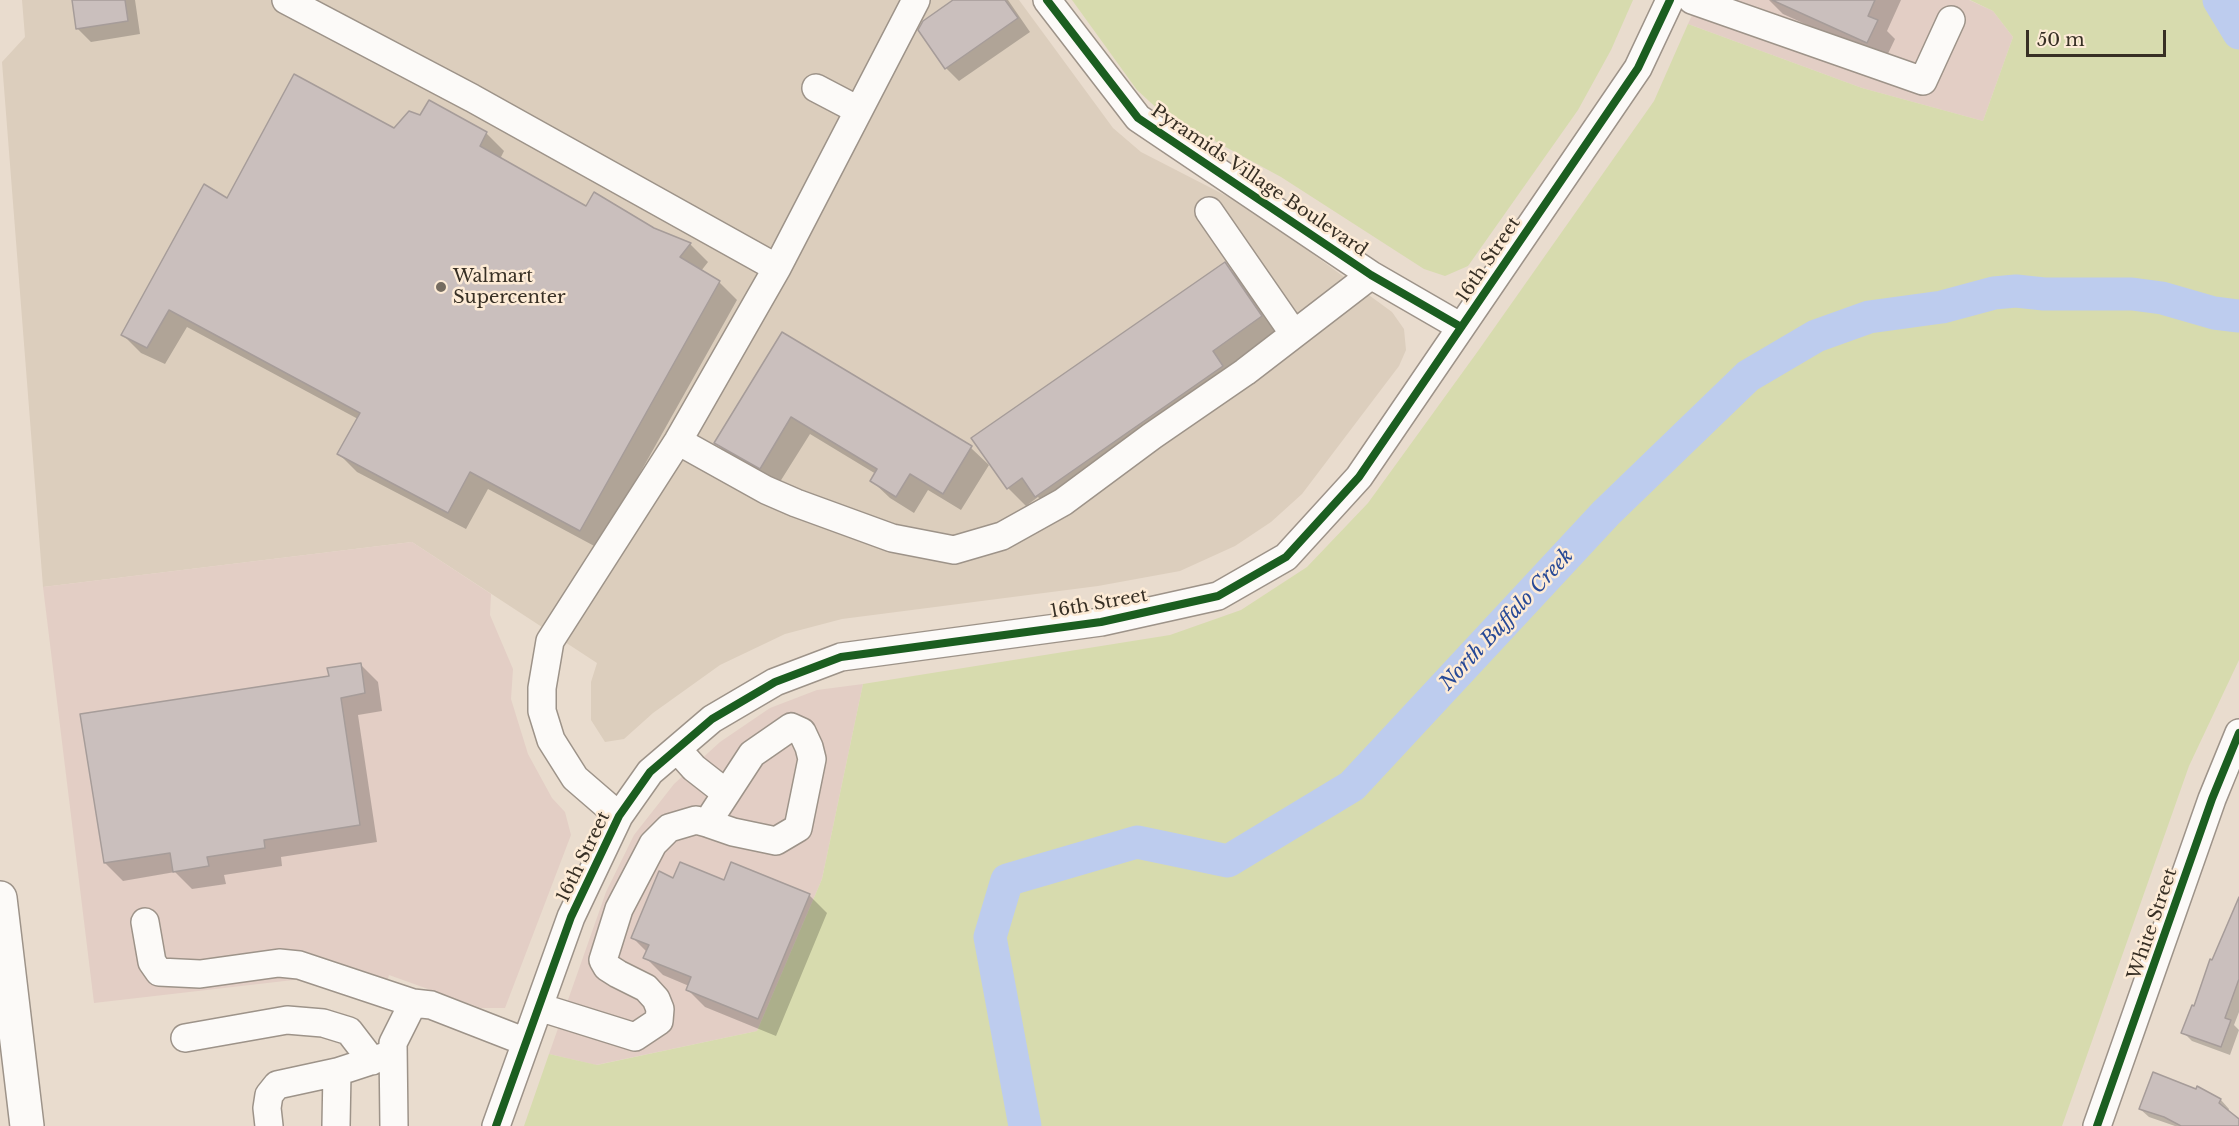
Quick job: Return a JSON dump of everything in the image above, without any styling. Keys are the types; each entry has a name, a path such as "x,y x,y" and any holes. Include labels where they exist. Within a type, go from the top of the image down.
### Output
{"highway":[{"path":"0,898 27,1126"}],"street":[{"path":"286,0 472,98 777,268"},
{"path":"619,816 575,778 551,740 542,711 542,688 550,641 678,441 777,268 916,0"},
{"name":"Pyramids Village Boulevard","path":"1047,0 1138,118 1371,275 1461,327"},
{"name":"16th Street","path":"496,1126 571,917 619,816 650,772 712,718 774,682 842,657 1101,622 1218,596 1286,557 1351,486 1461,327 1638,68 1670,0"},
{"path":"1692,0 1726,6 1923,81 1951,20"},
{"path":"816,88 858,110"},
{"path":"1209,211 1294,334"},
{"path":"678,441 766,490 796,503 892,538 954,550 1002,536 1063,502 1152,436 1245,372 1371,275"},
{"path":"539,1007 635,1037 659,1021 660,1009 646,988 612,971 603,960 619,909 652,844 669,828 696,820 734,832 776,841 798,828 812,759 802,732 791,727 752,754 707,823"},
{"name":"White Street","path":"2097,1126 2212,799 2239,733"},
{"path":"677,749 694,768 726,793"},
{"path":"145,922 152,962 159,972 200,974 279,963 299,965 413,1003 431,1005 526,1042"},
{"path":"269,1126 267,1108 269,1095 277,1085 337,1072 383,1057 413,1003"},
{"path":"185,1038 287,1020 323,1023 349,1031 383,1057 394,1126"},
{"path":"336,1126 337,1072"}],"shaded area":[{"path":"22,0 1019,0 1113,128 1141,152 1250,208 1392,312 1404,329 1406,350 1399,366 1302,494 1271,522 1235,546 1180,571 1098,586 842,619 785,634 720,665 653,713 624,739 605,742 591,720 591,682 597,663 412,542 43,587 2,62 25,37"},
{"path":"1699,0 1969,0 1993,11 2013,37 1983,121 1862,88 1688,24"},
{"path":"412,542 491,594 490,615 513,669 511,699 528,754 552,798 565,812 571,835 505,1008 481,1008 389,975 381,1007 302,979 94,1003 43,587"},
{"path":"863,684 822,879 757,1031 596,1065 549,1054 606,892 634,835 674,784 720,742 770,708 817,690"}],"green space":[{"path":"1072,0 1633,0 1611,50 1578,110 1468,266 1445,276 1424,269 1281,177 1161,112 1137,90"},
{"path":"1970,0 2239,0 2239,660 2189,766 2062,1126 524,1126 549,1054 597,1065 757,1031 822,879 863,684 1170,635 1241,610 1307,567 1368,503 1654,101 1688,24 1862,88 1983,121 2013,37 1993,11"}],"building":[{"path":"72,0 125,0 128,21 76,29"},
{"path":"953,0 1005,0 1018,18 945,69 918,30 923,21"},
{"path":"1772,0 1875,0 1868,16 1878,20 1867,43"},
{"path":"294,74 394,128 409,111 420,115 429,100 487,132 480,146 586,206 594,192 654,228 691,243 680,257 720,281 580,531 470,472 448,513 337,454 360,413 169,310 147,348 121,335 204,184 227,198"},
{"path":"1225,262 1262,316 1213,351 1223,366 1035,497 1022,478 1007,489 971,438"},
{"path":"782,332 972,446 943,494 910,474 896,497 870,481 877,469 791,417 760,469 714,443"},
{"path":"361,663 365,693 341,698 360,825 264,840 265,848 207,857 209,866 173,872 170,853 104,863 80,714 329,676 327,668"},
{"path":"680,862 724,880 731,862 810,894 758,1019 686,990 691,977 643,958 649,945 631,938 659,871 673,878"},
{"path":"2239,897 2239,979 2225,1018 2231,1020 2221,1047 2181,1033 2192,1005 2194,1006 2210,959 2212,960"},
{"path":"2153,1072 2196,1089 2197,1086 2221,1099 2219,1103 2239,1119 2239,1126 2181,1126 2164,1117 2139,1109"}],"waterway":[{"name":"North Buffalo Creek","path":"2219,0 2239,33"},
{"name":"North Buffalo Creek","path":"1025,1126 990,937 1007,880 1137,842 1228,861 1352,786 1606,513 1748,376 1816,336 1869,317 1942,307 1994,293 2016,291 2044,294 2132,294 2162,298 2214,313 2239,316"}],"cycle path":[{"path":"1047,0 1138,118 1371,275 1461,327"},
{"path":"496,1126 571,917 619,816 650,772 712,719 775,682 841,657 1101,622 1218,596 1286,557 1359,477 1638,68 1670,0"},
{"path":"2097,1126 2212,799 2239,733"}],"place":[{"name":"Walmart Supercenter","path":"441,287"}]}
